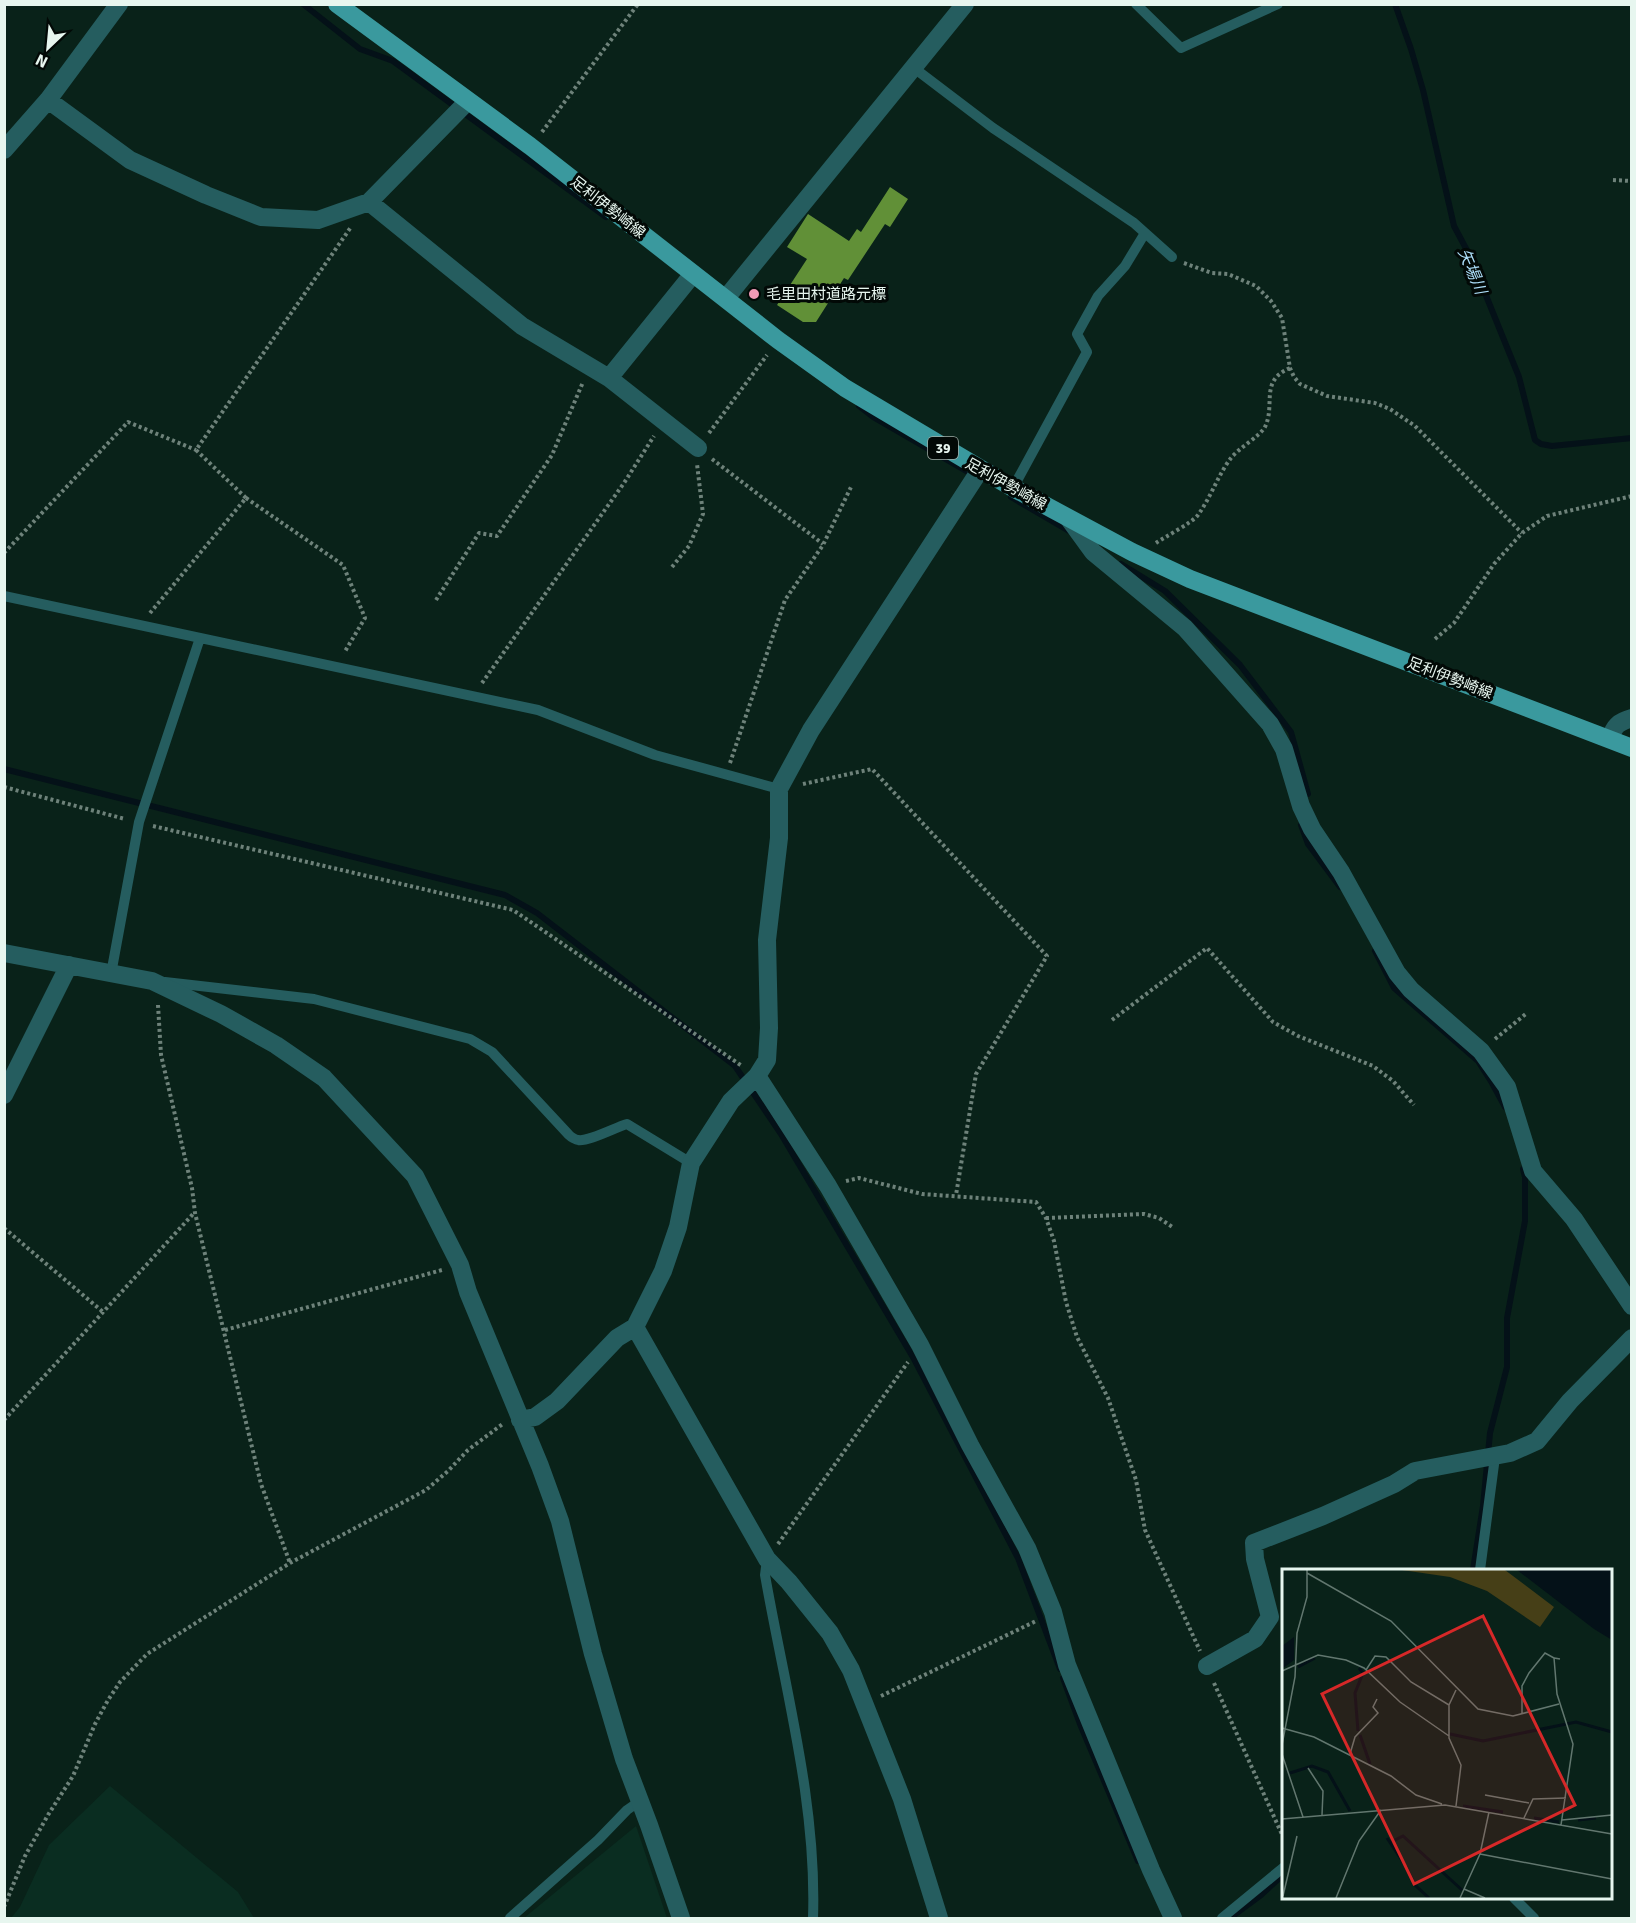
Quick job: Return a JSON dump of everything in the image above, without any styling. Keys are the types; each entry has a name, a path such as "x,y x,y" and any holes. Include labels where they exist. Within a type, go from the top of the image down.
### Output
{"main road":[{"name":"足利伊勢崎線","path":"337,4 530,146 693,274 845,388 981,470 1138,555 1190,579 1632,748"}],"street":[{"path":"4,150 48,100 119,4"},
{"path":"726,298 966,4"},
{"path":"48,100 130,160 206,195 261,217 318,220 369,202 468,101"},
{"path":"369,202 522,326 609,378 698,448"},
{"path":"609,378 693,274"},
{"path":"520,1420 535,1417 557,1401 617,1338 635,1327 663,1270 678,1227 691,1163 730,1101 757,1076 767,1060 769,1028 767,940 779,838 779,789 811,730 981,470"},
{"path":"1069,519 1093,552 1185,628 1270,724 1284,749 1301,806 1312,829 1341,872 1397,972 1411,990 1481,1051 1507,1088 1533,1171 1574,1219 1632,1306"},
{"path":"1610,739 1614,727 1632,718"},
{"path":"4,953 152,981 221,1014 276,1045 324,1078 415,1176 460,1265 468,1292 540,1466 560,1521 593,1654 624,1759 681,1918"},
{"path":"4,1095 69,965"},
{"path":"757,1076 828,1186 920,1345 970,1445 1027,1548 1053,1612 1067,1665 1173,1918"},
{"path":"635,1327 767,1559 789,1582 830,1633 851,1670 902,1799 939,1918"},
{"path":"1207,1666 1255,1639 1270,1617 1255,1559 1254,1543 1395,1484 1415,1471 1510,1454 1537,1441 1570,1401 1632,1338"}],"lane":[{"path":"1136,4 1181,48 1278,4"},
{"path":"914,68 993,128 1134,223 1172,257"},
{"path":"1013,488 1087,352 1077,334 1098,296 1125,266 1145,233"},
{"path":"4,596 538,710 655,755 779,789"},
{"path":"111,974 139,822 200,638"},
{"path":"152,981 314,999 470,1040 492,1052 569,1136 577,1140 588,1139 614,1127 627,1124 691,1163"},
{"path":"1480,1569 1488,1458"},
{"path":"767,1559 765,1575 810,1827 813,1918"},
{"path":"510,1918 598,1840 627,1810 640,1802"},
{"path":"1222,1918 1282,1869"},
{"path":"1515,1899 1534,1918"}],"path":[{"path":"530,146 638,4"},
{"path":"1613,180 1632,181"},
{"path":"196,450 369,202"},
{"path":"1172,257 1212,273 1228,274 1256,286 1282,318 1290,368 1300,384 1327,396 1375,403 1390,409 1415,426 1522,533"},
{"path":"436,600 479,533 497,536 552,455 589,368"},
{"path":"1138,555 1197,516 1231,458 1264,429 1269,415 1270,386 1290,368"},
{"path":"473,696 624,483 664,420"},
{"path":"4,553 128,422 196,450 246,498 344,565 365,618 336,667"},
{"path":"698,448 823,544"},
{"path":"726,775 785,600 823,544 851,488"},
{"path":"1435,639 1454,623 1494,564 1522,533 1547,516 1632,496"},
{"path":"140,625 246,498"},
{"path":"779,789 872,769 1047,956 976,1074 956,1196"},
{"path":"4,787 139,822 513,910 757,1076"},
{"path":"1112,1020 1208,948 1273,1022 1298,1036 1373,1066 1394,1081 1414,1105"},
{"path":"152,981 159,1010 161,1055 192,1188 195,1212 261,1484 290,1563"},
{"path":"1481,1051 1527,1013"},
{"path":"828,1186 859,1178 921,1194 1036,1202 1046,1218 1054,1241 1066,1302 1077,1337 1108,1398 1136,1480 1145,1530 1282,1835"},
{"path":"4,1420 195,1212"},
{"path":"1046,1218 1144,1214 1159,1218 1174,1228"},
{"path":"4,1228 103,1312"},
{"path":"225,1330 460,1265"},
{"path":"767,1559 920,1345"},
{"path":"4,1907 25,1856 73,1776 95,1724 120,1682 147,1654 290,1563 426,1490 482,1438 505,1422 520,1420"},
{"path":"864,1705 1053,1612"}],"shaded area":[{"path":"110,1786 238,1892 254,1918 11,1918 20,1907 49,1845"},
{"path":"636,1826 667,1918 524,1918"}],"building":[{"path":"890,187 908,199 890,227 885,224 848,280 844,278 816,322 803,322 777,305 807,259 787,247 808,214 849,241 857,229 861,232"}],"waterway":[{"path":"303,4 360,49 393,61 606,217"},
{"name":"矢場川","path":"1395,4 1423,90 1454,226 1470,256 1519,377 1535,440 1552,446 1632,438"},
{"path":"859,406 873,417 973,475"},
{"path":"1011,497 1069,531"},
{"path":"1121,564 1165,591 1240,665 1291,732 1308,794"},
{"path":"4,769 505,895 537,913 735,1066 781,1134 914,1359 1018,1558 1060,1669"},
{"path":"1301,825 1308,844 1340,887"},
{"path":"1375,951 1394,988 1478,1061 1505,1107"},
{"path":"1473,1569 1483,1506 1490,1433 1507,1367 1507,1318 1525,1221 1523,1169"},
{"path":"1063,1678 1138,1861"},
{"path":"1230,1918 1282,1876"}],"place":[{"name":"毛里田村道路元標","path":"754,294"}]}
